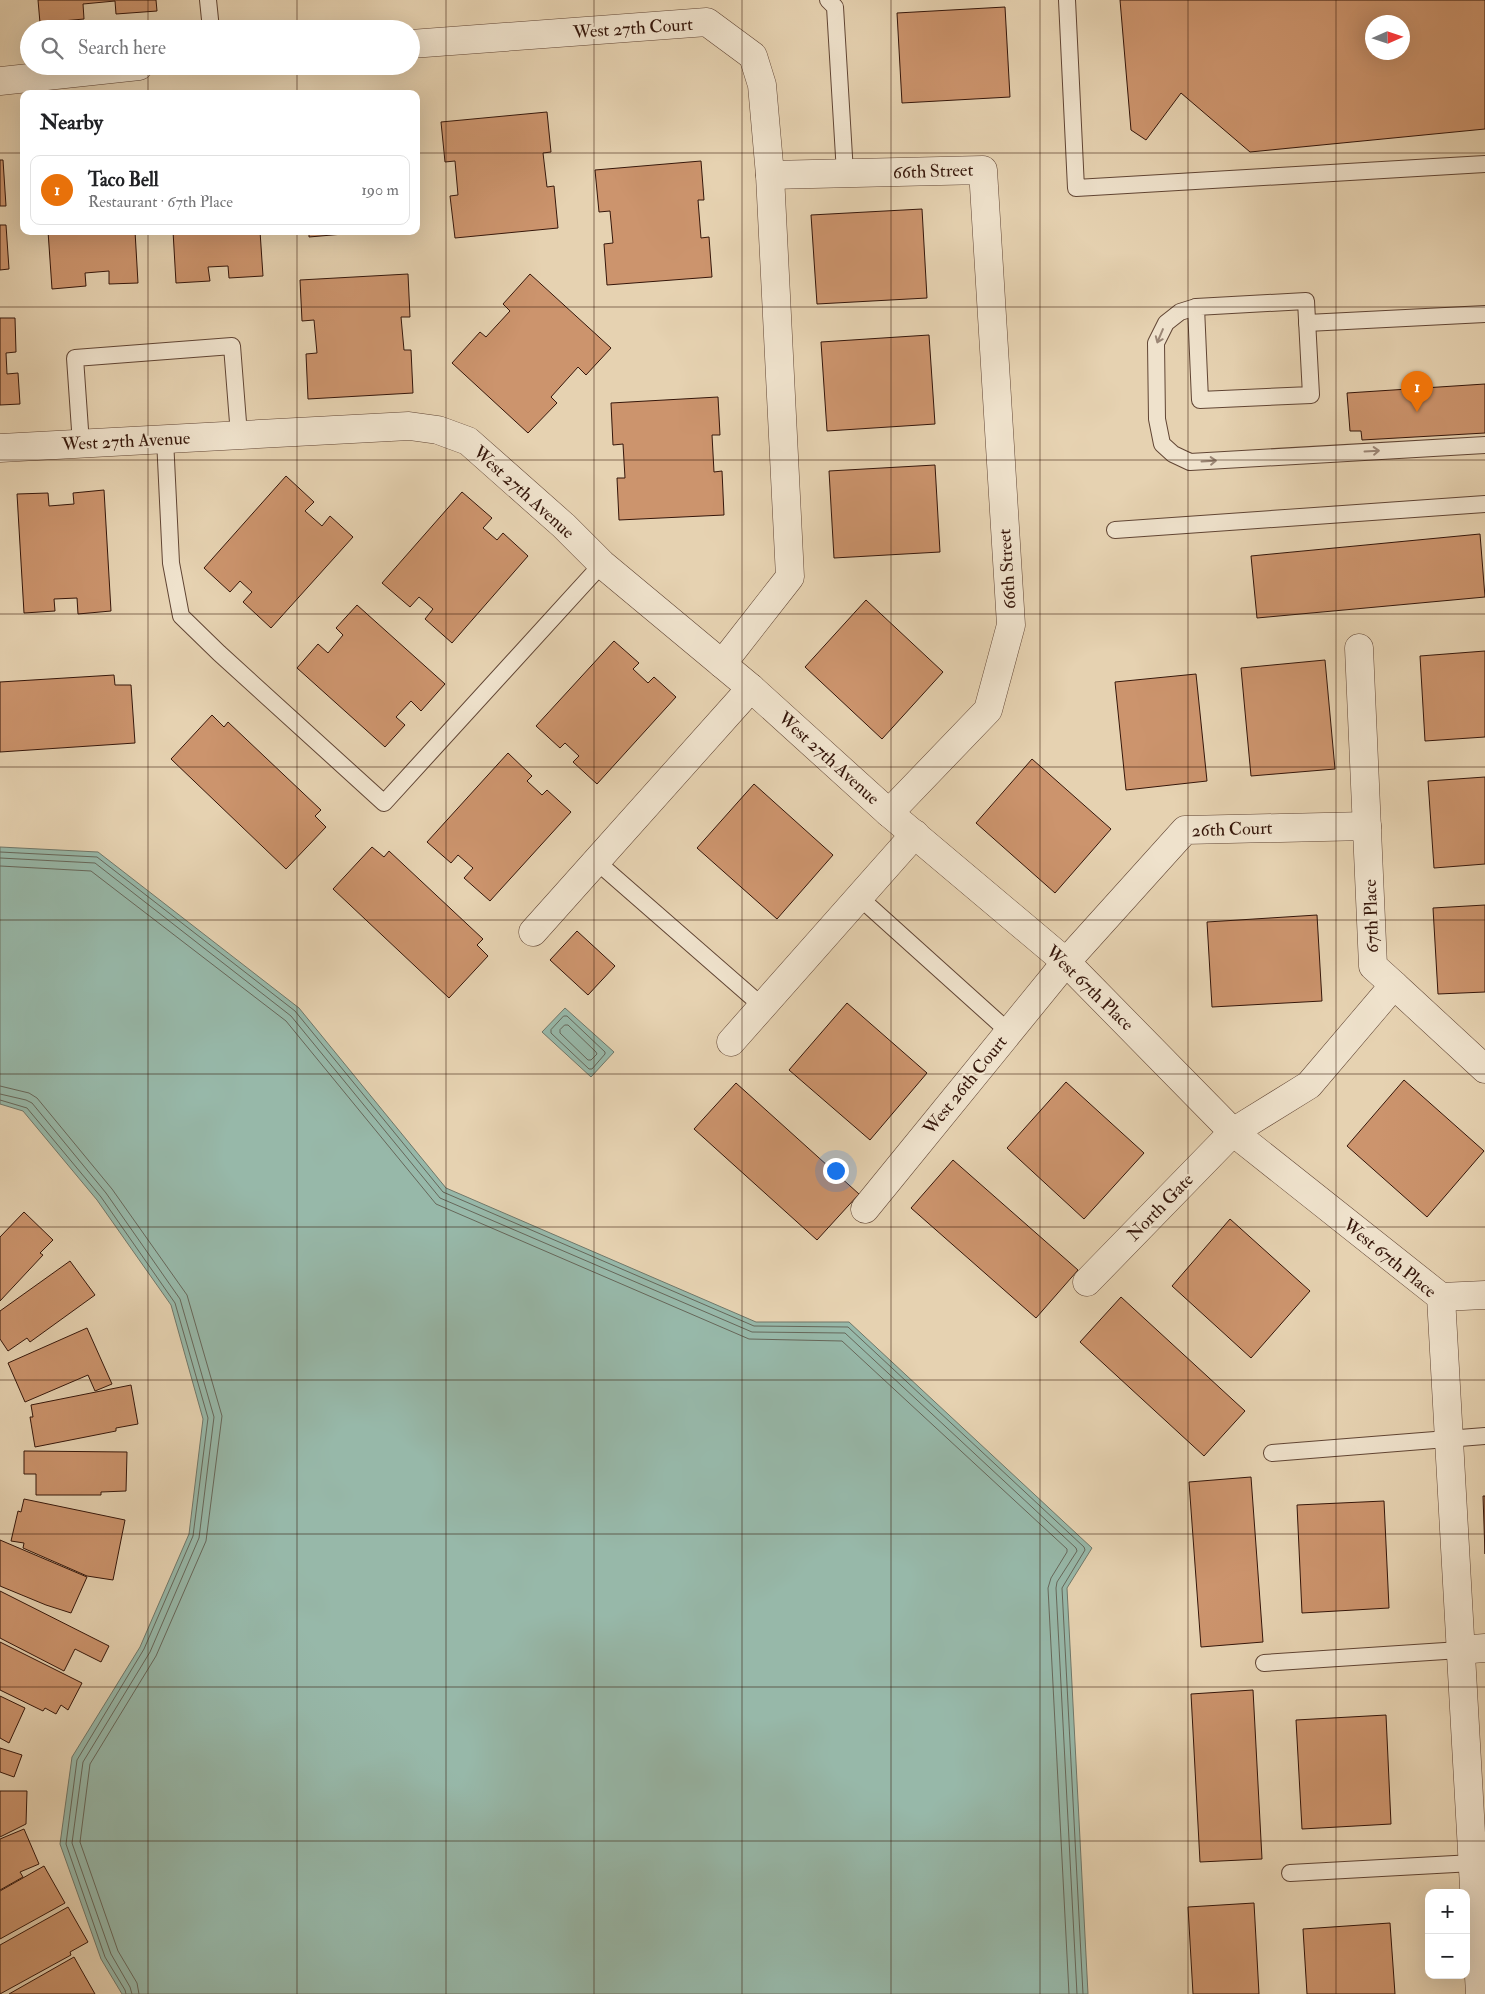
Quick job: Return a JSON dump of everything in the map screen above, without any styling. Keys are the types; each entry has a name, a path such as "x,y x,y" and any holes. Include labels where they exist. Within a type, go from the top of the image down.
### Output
{"street":[{"name":"West 27th Court","path":"420,43 706,22 753,56 762,85 770,175"},
{"path":"0,81 56,75"},
{"name":"66th Street","path":"770,175 983,170 1011,624 988,710 890,812"},
{"path":"722,664 790,577 770,175"},
{"name":"West 27th Avenue","path":"0,448 409,426 445,433 468,441 564,526 602,564 751,688 890,812"},
{"name":"67th Place","path":"1359,648 1373,966 1485,1068"},
{"path":"534,932 751,688"},
{"name":"West 67th Place","path":"890,812 1066,962 1233,1132 1441,1297 1449,1438 1472,1649 1479,1862 1480,1994"},
{"name":"26th Court","path":"1066,962 1185,830 1367,826"},
{"path":"731,1042 914,834"},
{"name":"West 26th Court","path":"865,1209 1066,962"},
{"path":"1233,1132 1309,1085 1394,985"},
{"name":"North Gate","path":"1087,1282 1233,1132"},
{"path":"1441,1297 1485,1295"}],"lane":[{"path":"208,0 210,20"},
{"path":"828,0 835,7 845,173"},
{"path":"1067,0 1076,188 1485,164"},
{"path":"1196,307 1200,400 1311,395 1306,301 1196,307 1180,312 1166,323 1156,343 1158,419 1162,444 1173,454 1190,462 1485,445"},
{"path":"1307,323 1485,314"},
{"path":"81,444 75,358 232,346 239,435"},
{"path":"165,439 171,563 181,616 384,803 602,564"},
{"path":"1115,530 1485,504"},
{"path":"596,861 762,1006"},
{"path":"859,897 1009,1032"},
{"path":"1272,1453 1485,1436"},
{"path":"1264,1663 1472,1649"},
{"path":"1290,1873 1479,1862"}],"water":[{"path":"0,847 98,852 299,1008 446,1188 756,1322 849,1322 1092,1548 1067,1588 1088,1994 122,1994 101,1959 60,1844 72,1757 140,1647 189,1534 203,1419 171,1305 97,1200 23,1111 0,1104"},
{"path":"565,1008 614,1052 591,1077 542,1032"}],"building":[{"path":"38,0 156,0 157,11 116,14 115,1 83,4 84,19 40,20"},
{"path":"1120,0 1485,0 1485,129 1250,152 1181,93 1146,140 1131,130"},
{"path":"1005,7 1010,97 902,103 897,13"},
{"path":"547,112 551,152 543,153 547,187 554,186 558,228 455,238 450,196 458,195 455,161 445,162 441,122"},
{"path":"0,160 3,160 6,206 0,206"},
{"path":"701,161 704,200 698,200 701,238 709,237 712,277 607,285 604,244 613,243 610,211 599,212 595,170"},
{"path":"922,209 927,298 817,304 811,215"},
{"path":"0,225 6,225 9,269 0,270"},
{"path":"48,235 135,235 138,283 109,284 109,271 85,273 86,286 52,289"},
{"path":"173,235 260,235 263,276 229,278 228,266 208,267 210,281 176,283"},
{"path":"309,235 332,235 309,237"},
{"path":"408,274 410,317 401,317 404,350 411,350 413,393 308,399 306,354 317,353 314,320 302,321 300,280"},
{"path":"530,274 611,348 586,375 578,367 551,397 557,403 528,433 452,363 480,332 486,337 510,311 503,304"},
{"path":"0,318 15,318 16,352 6,353 7,374 18,373 20,404 0,405"},
{"path":"929,335 935,424 827,431 821,342"},
{"path":"1485,384 1485,433 1362,440 1361,431 1350,431 1347,393"},
{"path":"718,397 720,435 712,435 714,472 722,471 724,515 619,520 617,478 625,478 623,444 613,445 611,403"},
{"path":"935,465 940,552 834,558 829,471"},
{"path":"286,476 314,502 305,511 322,526 330,516 353,537 271,628 243,602 252,592 240,581 230,592 204,568"},
{"path":"104,490 111,611 78,614 77,598 54,599 55,611 24,613 17,494 48,493 49,506 74,504 73,493"},
{"path":"462,492 492,518 483,528 497,540 503,533 528,556 452,643 425,619 433,609 419,597 410,607 382,583"},
{"path":"1480,534 1485,597 1257,618 1251,556"},
{"path":"866,600 943,672 882,739 805,667"},
{"path":"357,605 445,684 421,711 411,701 396,717 405,725 385,747 297,668 318,644 328,653 343,635 336,628"},
{"path":"614,641 639,663 633,669 648,683 654,677 676,697 597,784 573,762 579,756 565,743 560,748 536,726"},
{"path":"1485,651 1485,737 1425,741 1420,656"},
{"path":"1325,660 1335,769 1251,776 1241,668"},
{"path":"1196,674 1207,781 1126,790 1115,682"},
{"path":"114,675 115,685 131,685 135,743 0,752 0,682"},
{"path":"212,715 224,727 228,722 321,810 315,816 326,827 286,869 171,759"},
{"path":"508,753 532,776 527,781 542,795 547,790 571,812 490,901 464,878 473,868 458,855 451,863 427,842"},
{"path":"1032,759 1111,829 1055,893 976,823"},
{"path":"1485,777 1485,864 1434,868 1428,781"},
{"path":"754,784 833,855 777,919 697,848"},
{"path":"372,847 384,857 389,851 483,939 477,945 488,956 449,998 333,889"},
{"path":"1485,905 1485,992 1438,994 1433,908"},
{"path":"1317,915 1322,1001 1212,1007 1207,922"},
{"path":"577,931 615,966 588,995 550,960"},
{"path":"847,1003 927,1073 870,1140 789,1070"},
{"path":"1404,1080 1484,1151 1427,1217 1347,1146"},
{"path":"1066,1082 1144,1153 1084,1219 1007,1148"},
{"path":"736,1083 859,1194 817,1240 694,1129"},
{"path":"953,1160 1078,1270 1036,1318 911,1208"},
{"path":"24,1212 53,1240 40,1253 43,1255 0,1301 0,1237"},
{"path":"1230,1219 1310,1291 1251,1358 1172,1286"},
{"path":"70,1261 95,1295 30,1342 27,1338 8,1351 0,1339 0,1311"},
{"path":"1121,1297 1245,1411 1204,1456 1080,1342"},
{"path":"87,1328 112,1384 95,1391 88,1375 25,1402 8,1363"},
{"path":"131,1385 138,1424 116,1428 116,1431 35,1447 30,1417 33,1417 31,1405"},
{"path":"24,1451 127,1452 126,1491 101,1492 101,1495 36,1495 36,1474 24,1474"},
{"path":"1251,1477 1263,1642 1201,1647 1189,1482"},
{"path":"1483,1496 1485,1496 1485,1554"},
{"path":"24,1499 125,1520 113,1580 87,1576 23,1548 24,1543 11,1541 18,1511 21,1512"},
{"path":"1384,1501 1389,1608 1302,1613 1297,1505"},
{"path":"0,1540 87,1577 71,1613 0,1586"},
{"path":"0,1591 109,1646 101,1662 75,1649 64,1671 0,1638"},
{"path":"0,1642 82,1683 68,1710 61,1705 56,1714 45,1708 43,1711 0,1690"},
{"path":"1253,1690 1262,1859 1200,1862 1191,1694"},
{"path":"0,1696 25,1708 9,1743 0,1738"},
{"path":"1386,1715 1391,1824 1302,1829 1296,1720"},
{"path":"0,1748 22,1755 14,1777 0,1772"},
{"path":"0,1791 27,1791 26,1824 0,1837"},
{"path":"24,1829 39,1864 20,1872 23,1877 0,1890 0,1839"},
{"path":"44,1866 65,1903 0,1939 0,1891"},
{"path":"1254,1903 1259,1994 1193,1994 1188,1907"},
{"path":"68,1907 88,1942 70,1952 71,1955 0,1994 0,1945"},
{"path":"1390,1923 1395,1994 1307,1994 1303,1929"},
{"path":"74,1957 95,1994 9,1994"}],"place":[{"name":"Taco Bell","path":"1417,412"}]}
